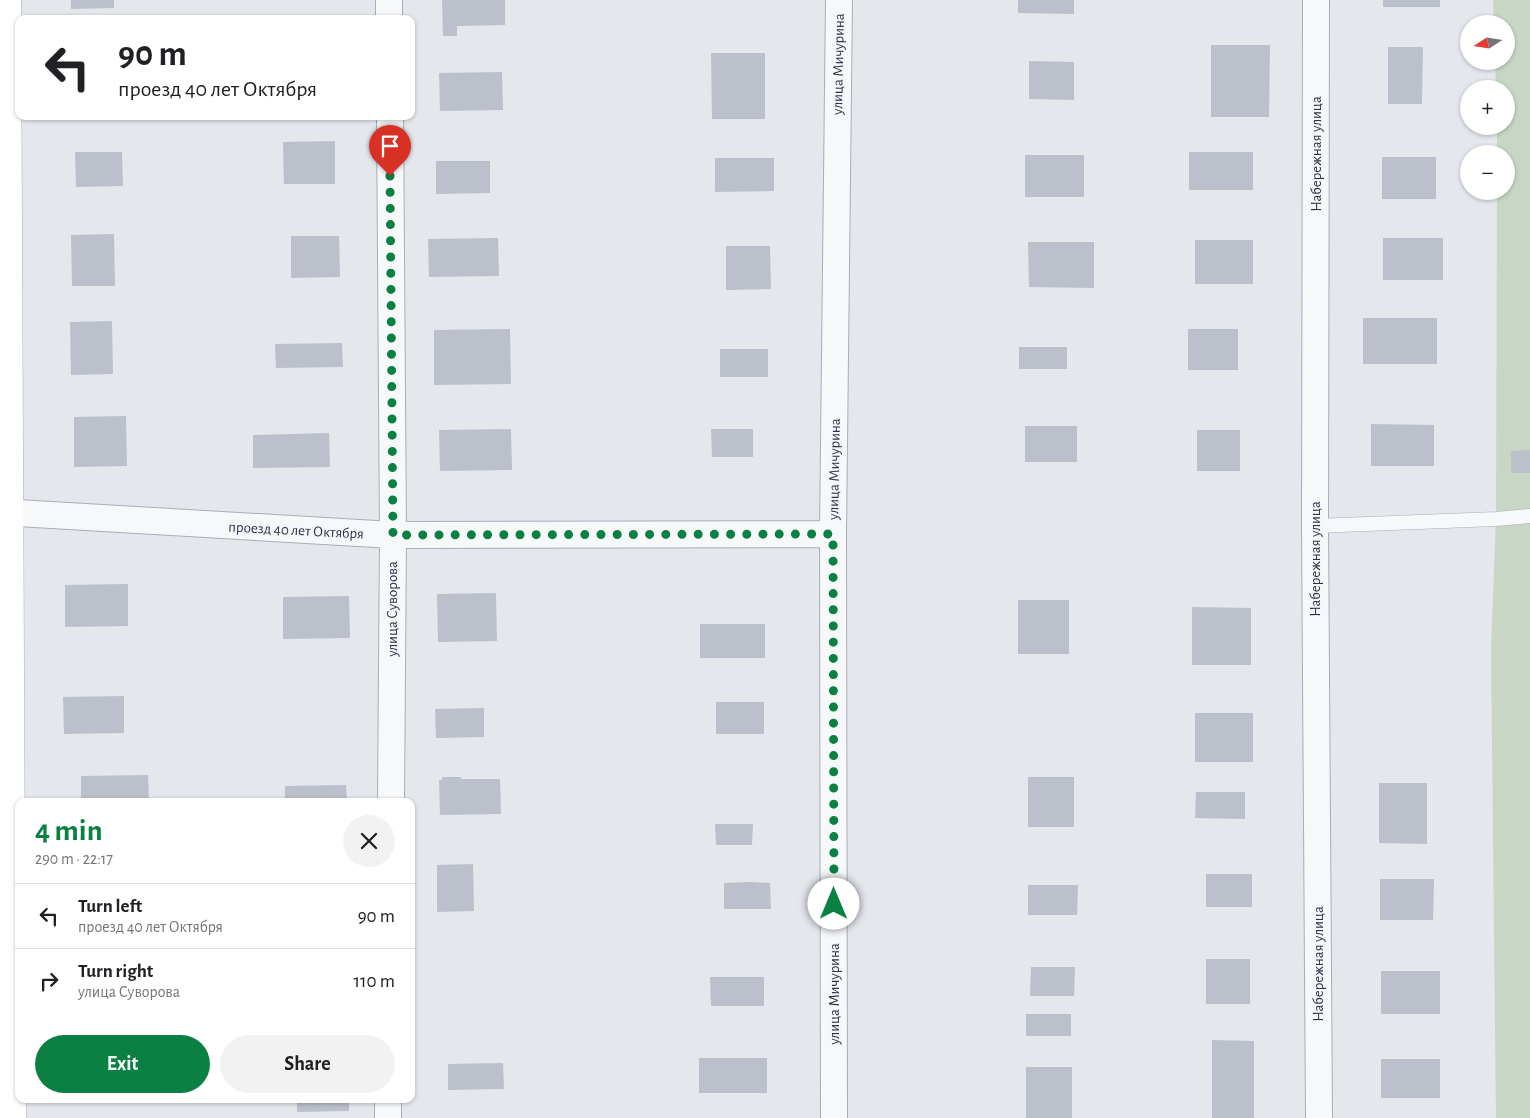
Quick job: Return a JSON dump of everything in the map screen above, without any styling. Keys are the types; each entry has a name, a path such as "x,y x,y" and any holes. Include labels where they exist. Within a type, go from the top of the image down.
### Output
{"street":[{"path":"8,0 4,223 5,512 12,1118"},
{"path":"389,0 389,15"},
{"name":"улица Мичурина","path":"834,1118 833,534 838,0"},
{"name":"Набережная улица","path":"1316,0 1315,526 1319,1118"},
{"name":"улица Суворова","path":"390,120 393,535 390,798"},
{"name":"проезд 40 лет Октября","path":"5,512 393,535 833,534"},
{"path":"388,1103 388,1118"}],"lane":[{"path":"1315,526 1530,516"}],"green space":[{"path":"1493,0 1530,0 1530,1118 1496,1118 1491,650 1496,519 1497,200 1515,200 1515,145 1497,145 1497,135 1515,135 1515,80 1496,80 1495,70 1515,70 1515,15 1494,15"}],"building":[{"path":"71,0 114,0 114,8 71,9"},
{"path":"442,0 505,0 505,25 457,26 457,36 443,36"},
{"path":"1018,0 1074,0 1074,14 1018,13"},
{"path":"1383,0 1440,0 1440,7 1383,7"},
{"path":"1211,45 1270,45 1269,117 1211,117"},
{"path":"1388,47 1423,47 1422,104 1388,104"},
{"path":"711,53 765,53 765,119 712,119"},
{"path":"1029,61 1074,62 1074,100 1029,99"},
{"path":"502,72 503,110 440,111 439,73"},
{"path":"335,141 335,184 284,184 283,142"},
{"path":"75,152 122,152 123,186 76,187"},
{"path":"1189,152 1253,152 1253,190 1189,190"},
{"path":"1025,155 1084,155 1084,197 1025,197"},
{"path":"1382,157 1436,157 1436,199 1382,199"},
{"path":"715,158 774,158 774,191 715,192"},
{"path":"436,161 490,161 490,193 436,194"},
{"path":"114,234 115,286 72,286 71,235"},
{"path":"291,236 339,236 340,277 291,278"},
{"path":"498,238 499,276 429,277 428,239"},
{"path":"1383,238 1443,238 1443,280 1383,280"},
{"path":"1195,240 1253,240 1253,284 1195,284"},
{"path":"1028,242 1094,242 1094,288 1029,287"},
{"path":"726,246 770,246 771,289 726,290"},
{"path":"1363,318 1437,318 1437,364 1363,364"},
{"path":"112,321 113,374 71,375 70,322"},
{"path":"510,329 511,384 434,385 434,330"},
{"path":"1188,329 1238,329 1238,370 1188,370"},
{"path":"342,343 343,367 276,368 275,344"},
{"path":"1019,347 1067,347 1067,369 1019,369"},
{"path":"720,349 768,349 768,377 720,377"},
{"path":"126,416 127,466 74,467 74,417"},
{"path":"1371,424 1434,425 1434,466 1371,466"},
{"path":"1025,426 1077,426 1077,462 1025,462"},
{"path":"511,429 512,470 440,471 439,430"},
{"path":"711,429 753,429 753,457 712,457"},
{"path":"1197,430 1240,430 1240,471 1197,471"},
{"path":"329,433 330,467 253,468 253,435"},
{"path":"1530,450 1530,473 1511,473 1511,451"},
{"path":"128,584 128,626 65,627 65,585"},
{"path":"496,593 497,641 438,642 437,594"},
{"path":"349,596 350,638 283,639 283,597"},
{"path":"1018,600 1069,600 1069,654 1018,654"},
{"path":"1192,607 1251,608 1251,665 1192,665"},
{"path":"700,624 765,624 765,658 700,658"},
{"path":"124,696 124,733 64,734 63,697"},
{"path":"716,702 764,702 764,734 716,734"},
{"path":"484,708 484,737 436,738 435,709"},
{"path":"1195,713 1253,713 1253,762 1195,762"},
{"path":"148,775 149,798 81,798 81,776"},
{"path":"442,777 500,779 501,814 440,815 439,780 442,780"},
{"path":"1028,777 1074,777 1074,827 1028,827"},
{"path":"1379,783 1427,783 1427,844 1379,843"},
{"path":"346,785 347,798 285,798 285,786"},
{"path":"1196,792 1245,792 1245,819 1195,818"},
{"path":"715,824 753,824 752,845 716,845"},
{"path":"473,864 474,911 437,912 437,865"},
{"path":"1206,874 1252,874 1252,907 1206,907"},
{"path":"1380,879 1434,879 1433,920 1380,920"},
{"path":"724,883 770,883 771,909 724,909"},
{"path":"1028,885 1078,885 1077,915 1028,915"},
{"path":"1206,959 1250,959 1250,1004 1206,1004"},
{"path":"1031,967 1075,967 1074,996 1030,996"},
{"path":"1381,971 1440,971 1440,1014 1381,1014"},
{"path":"710,977 764,977 764,1006 711,1006"},
{"path":"1026,1014 1071,1014 1071,1036 1026,1036"},
{"path":"1212,1040 1254,1041 1254,1118 1212,1118"},
{"path":"699,1058 767,1058 767,1093 699,1093"},
{"path":"1381,1059 1440,1059 1440,1098 1381,1098"},
{"path":"503,1063 504,1089 448,1090 448,1064"},
{"path":"1026,1067 1072,1067 1072,1118 1026,1118"},
{"path":"297,1103 349,1103 349,1111 297,1112"}],"route":[{"path":"390,176 393,535 833,534 834,904"}]}
